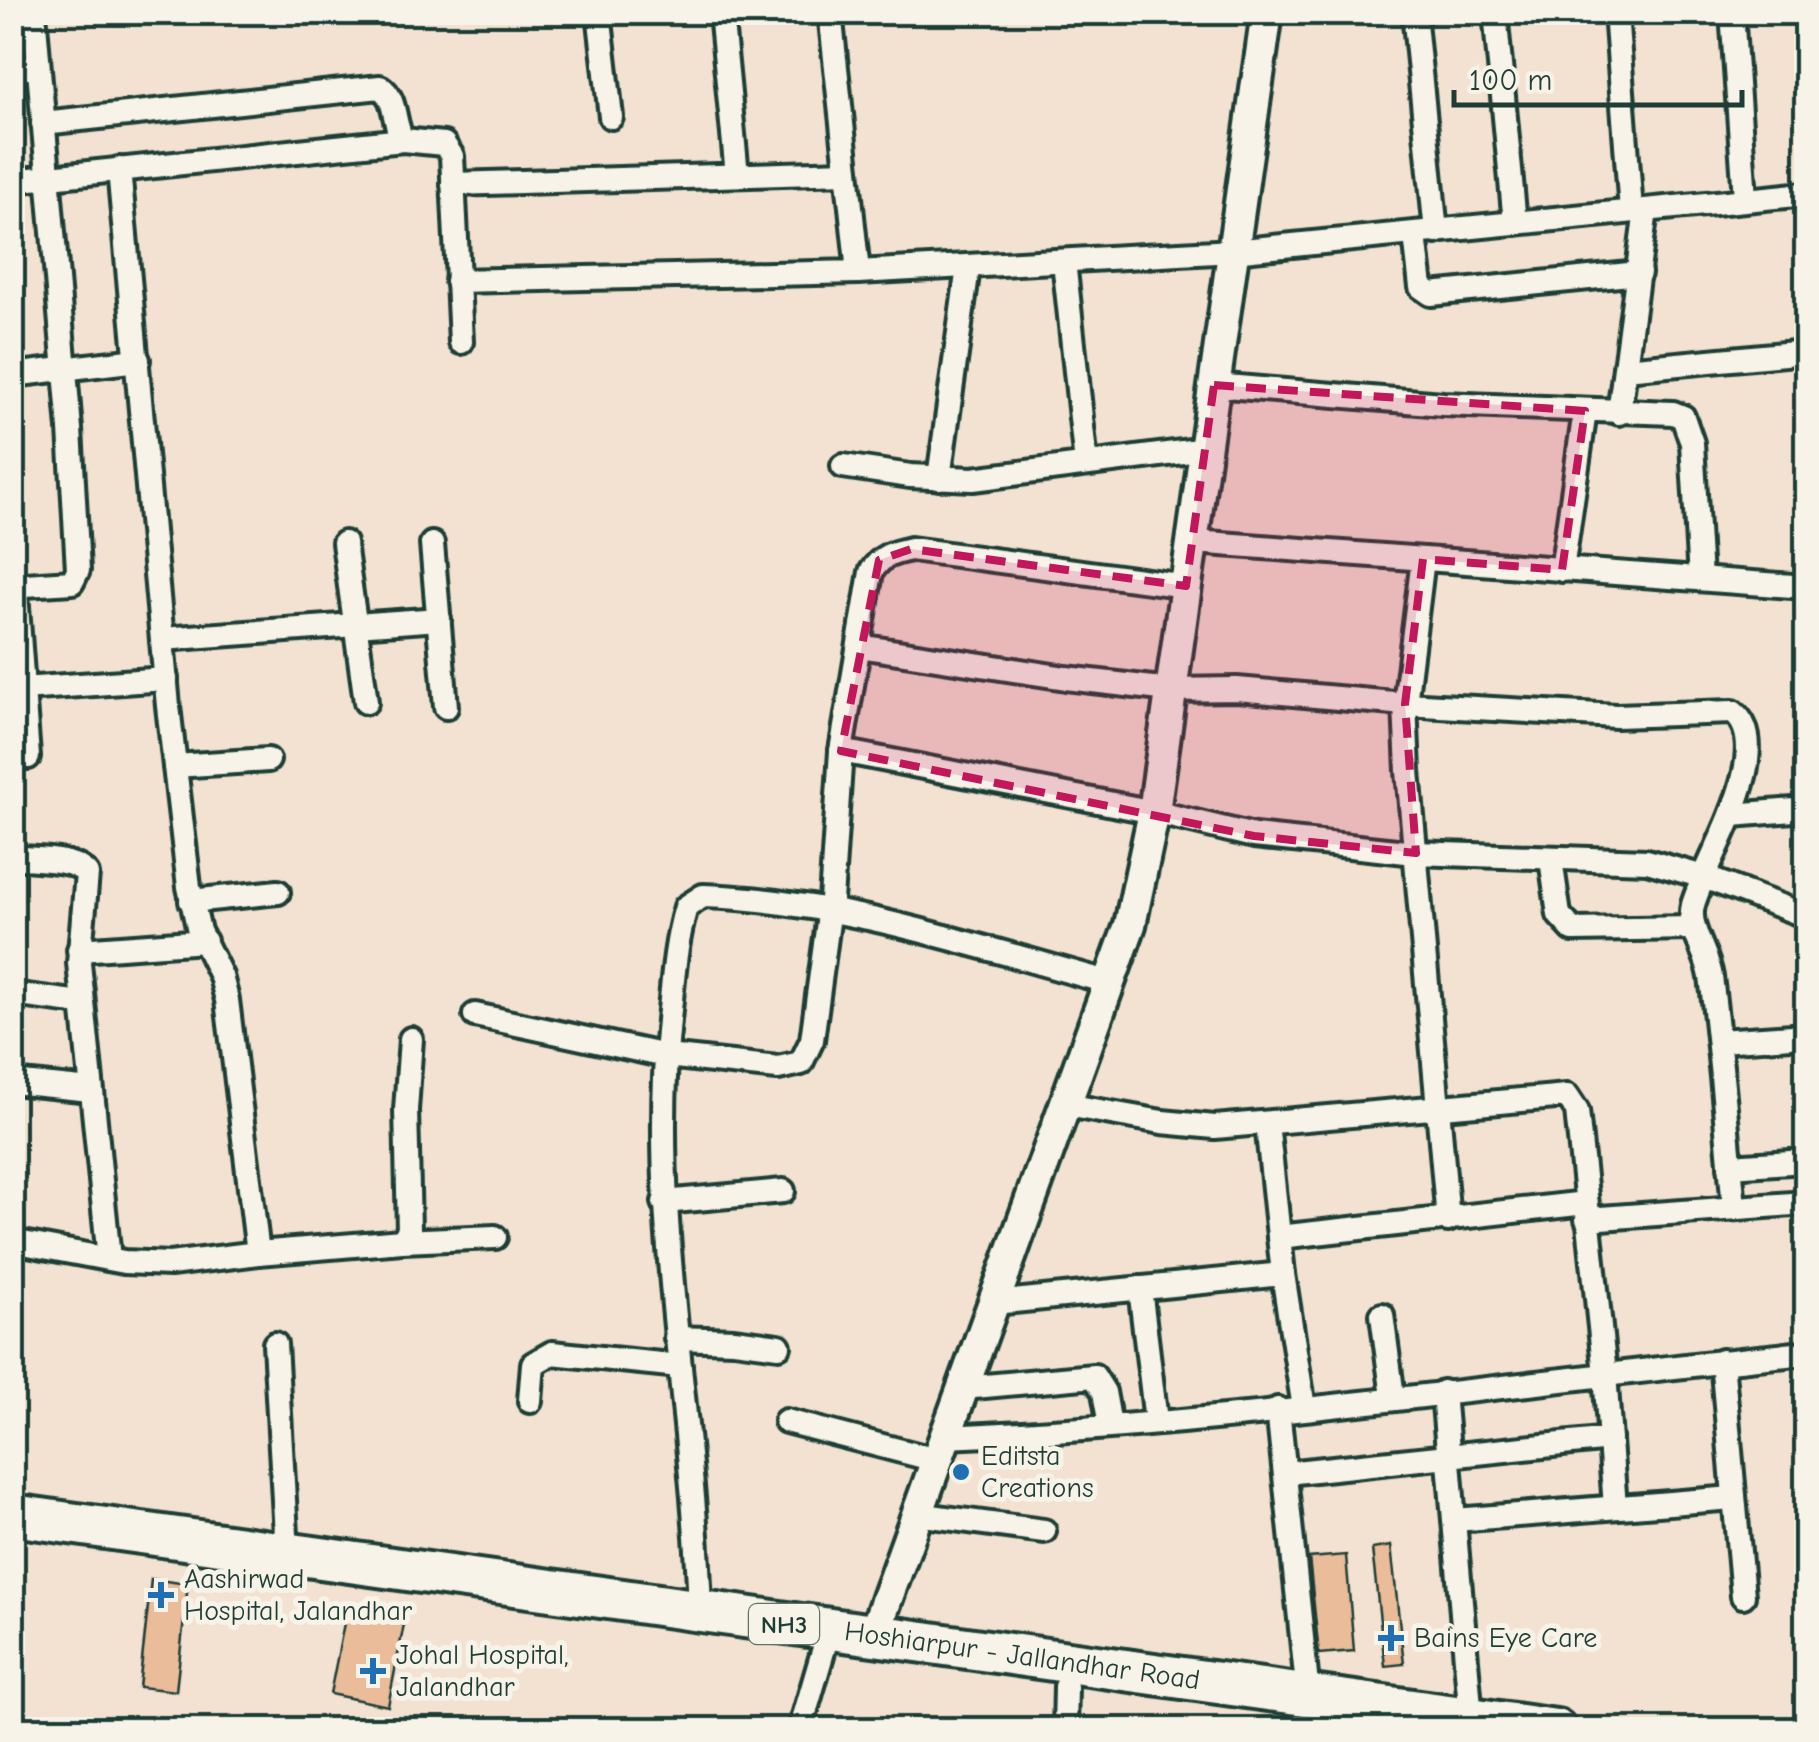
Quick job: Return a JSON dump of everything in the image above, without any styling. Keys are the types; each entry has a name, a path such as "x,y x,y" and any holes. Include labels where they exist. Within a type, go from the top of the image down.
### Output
{"highway":[{"name":"Hoshiarpur - Jallandhar Road","path":"12,1515 700,1610 826,1642 873,1636 913,1653 1066,1687 1368,1729"},
{"name":"Hoshiarpur - Jallandhar Road","path":"12,1537 563,1611 1308,1695 1556,1730"}],"street":[{"path":"28,757 16,592 25,585 72,582 78,570 34,12"},
{"path":"600,12 612,117"},
{"path":"721,12 737,175"},
{"path":"830,12 858,272"},
{"path":"873,1636 1130,925 1154,812 1266,12"},
{"path":"1420,12 1415,22 1426,233 1422,287 1431,294 1639,272"},
{"path":"1495,12 1515,223"},
{"path":"1616,12 1638,210 1639,272 1619,412"},
{"path":"1732,12 1745,198"},
{"path":"12,69 38,67"},
{"path":"42,123 380,86 390,94 398,134 404,140"},
{"path":"12,181 404,140 444,144 449,148 453,184 461,342"},
{"path":"119,169 162,640 192,901 227,1000 258,1253"},
{"path":"453,184 847,172"},
{"path":"458,281 858,272 1233,251 1806,194"},
{"path":"1064,261 1086,464"},
{"path":"939,478 968,267"},
{"path":"1625,370 1806,352"},
{"path":"12,375 138,360"},
{"path":"1214,385 1443,404 1682,416 1692,443 1700,579"},
{"path":"1562,570 1585,412"},
{"path":"842,466 973,479 1206,448"},
{"path":"1194,542 1806,587"},
{"path":"344,543 366,702"},
{"path":"432,544 446,707"},
{"path":"475,1015 666,1056 778,1068 801,1064 812,1040 829,911 841,751 871,572 879,560 890,553 926,551 1186,586"},
{"path":"1424,559 1405,704 1448,1220"},
{"path":"162,640 439,620"},
{"path":"859,646 1170,690 1236,690 1616,716 1733,712 1748,736 1745,766 1732,815 1694,904 1692,928 1709,963 1720,1041 1734,1208"},
{"path":"22,689 166,679"},
{"path":"841,751 1154,812 1254,836 1416,853 1647,861 1704,876 1806,916"},
{"path":"175,766 268,760"},
{"path":"1732,815 1806,809"},
{"path":"12,857 83,868 89,883 79,950 109,1259"},
{"path":"1551,859 1559,915 1573,930 1692,928"},
{"path":"192,901 278,892"},
{"path":"700,1610 698,1539 664,1202 666,1056 686,907 702,896 718,896 829,911 1111,983"},
{"path":"79,950 204,941"},
{"path":"12,994 82,1003"},
{"path":"1720,1041 1806,1035"},
{"path":"402,1241 409,1230 406,1110 411,1038"},
{"path":"12,1082 90,1090"},
{"path":"1066,1106 1195,1126 1568,1096 1577,1111 1615,1507"},
{"path":"1266,1123 1283,1274 1304,1408"},
{"path":"1730,1166 1806,1161"},
{"path":"664,1202 783,1191"},
{"path":"1279,1238 1448,1220 1806,1203"},
{"path":"12,1241 109,1259 170,1264 402,1241 495,1237"},
{"path":"994,1303 1283,1274"},
{"path":"1140,1288 1156,1421"},
{"path":"1382,1316 1393,1397"},
{"path":"676,1338 779,1346"},
{"path":"275,1344 287,1552"},
{"path":"786,1420 940,1448 1110,1425 1304,1408 1806,1352"},
{"path":"530,1402 533,1364 552,1353 680,1366"},
{"path":"1722,1361 1743,1596"},
{"path":"962,1388 1094,1376 1104,1392 1110,1425"},
{"path":"1443,1392 1471,1718"},
{"path":"1278,1410 1308,1695"},
{"path":"1286,1472 1610,1439"},
{"path":"1455,1520 1732,1498"},
{"path":"916,1514 1044,1530"},
{"path":"800,1730 826,1642"},
{"path":"1064,1730 1066,1687"}],"highlighted area":[{"path":"1214,385 1585,411 1562,570 1423,559 1405,704 1416,853 1254,836 841,751 879,560 911,549 1186,586"}],"building":[{"path":"1391,1546 1404,1664 1385,1666 1372,1549"},
{"path":"1346,1555 1354,1651 1319,1654 1309,1558"},
{"path":"151,1579 188,1584 176,1691 139,1687"},
{"path":"347,1608 405,1619 388,1706 330,1694"}],"place":[{"name":"Editsta Creations","path":"961,1472"},
{"name":"Aashirwad Hospital, Jalandhar","path":"161,1595"},
{"name":"Bains Eye Care","path":"1391,1638"},
{"name":"Johal Hospital, Jalandhar","path":"373,1671"}]}
